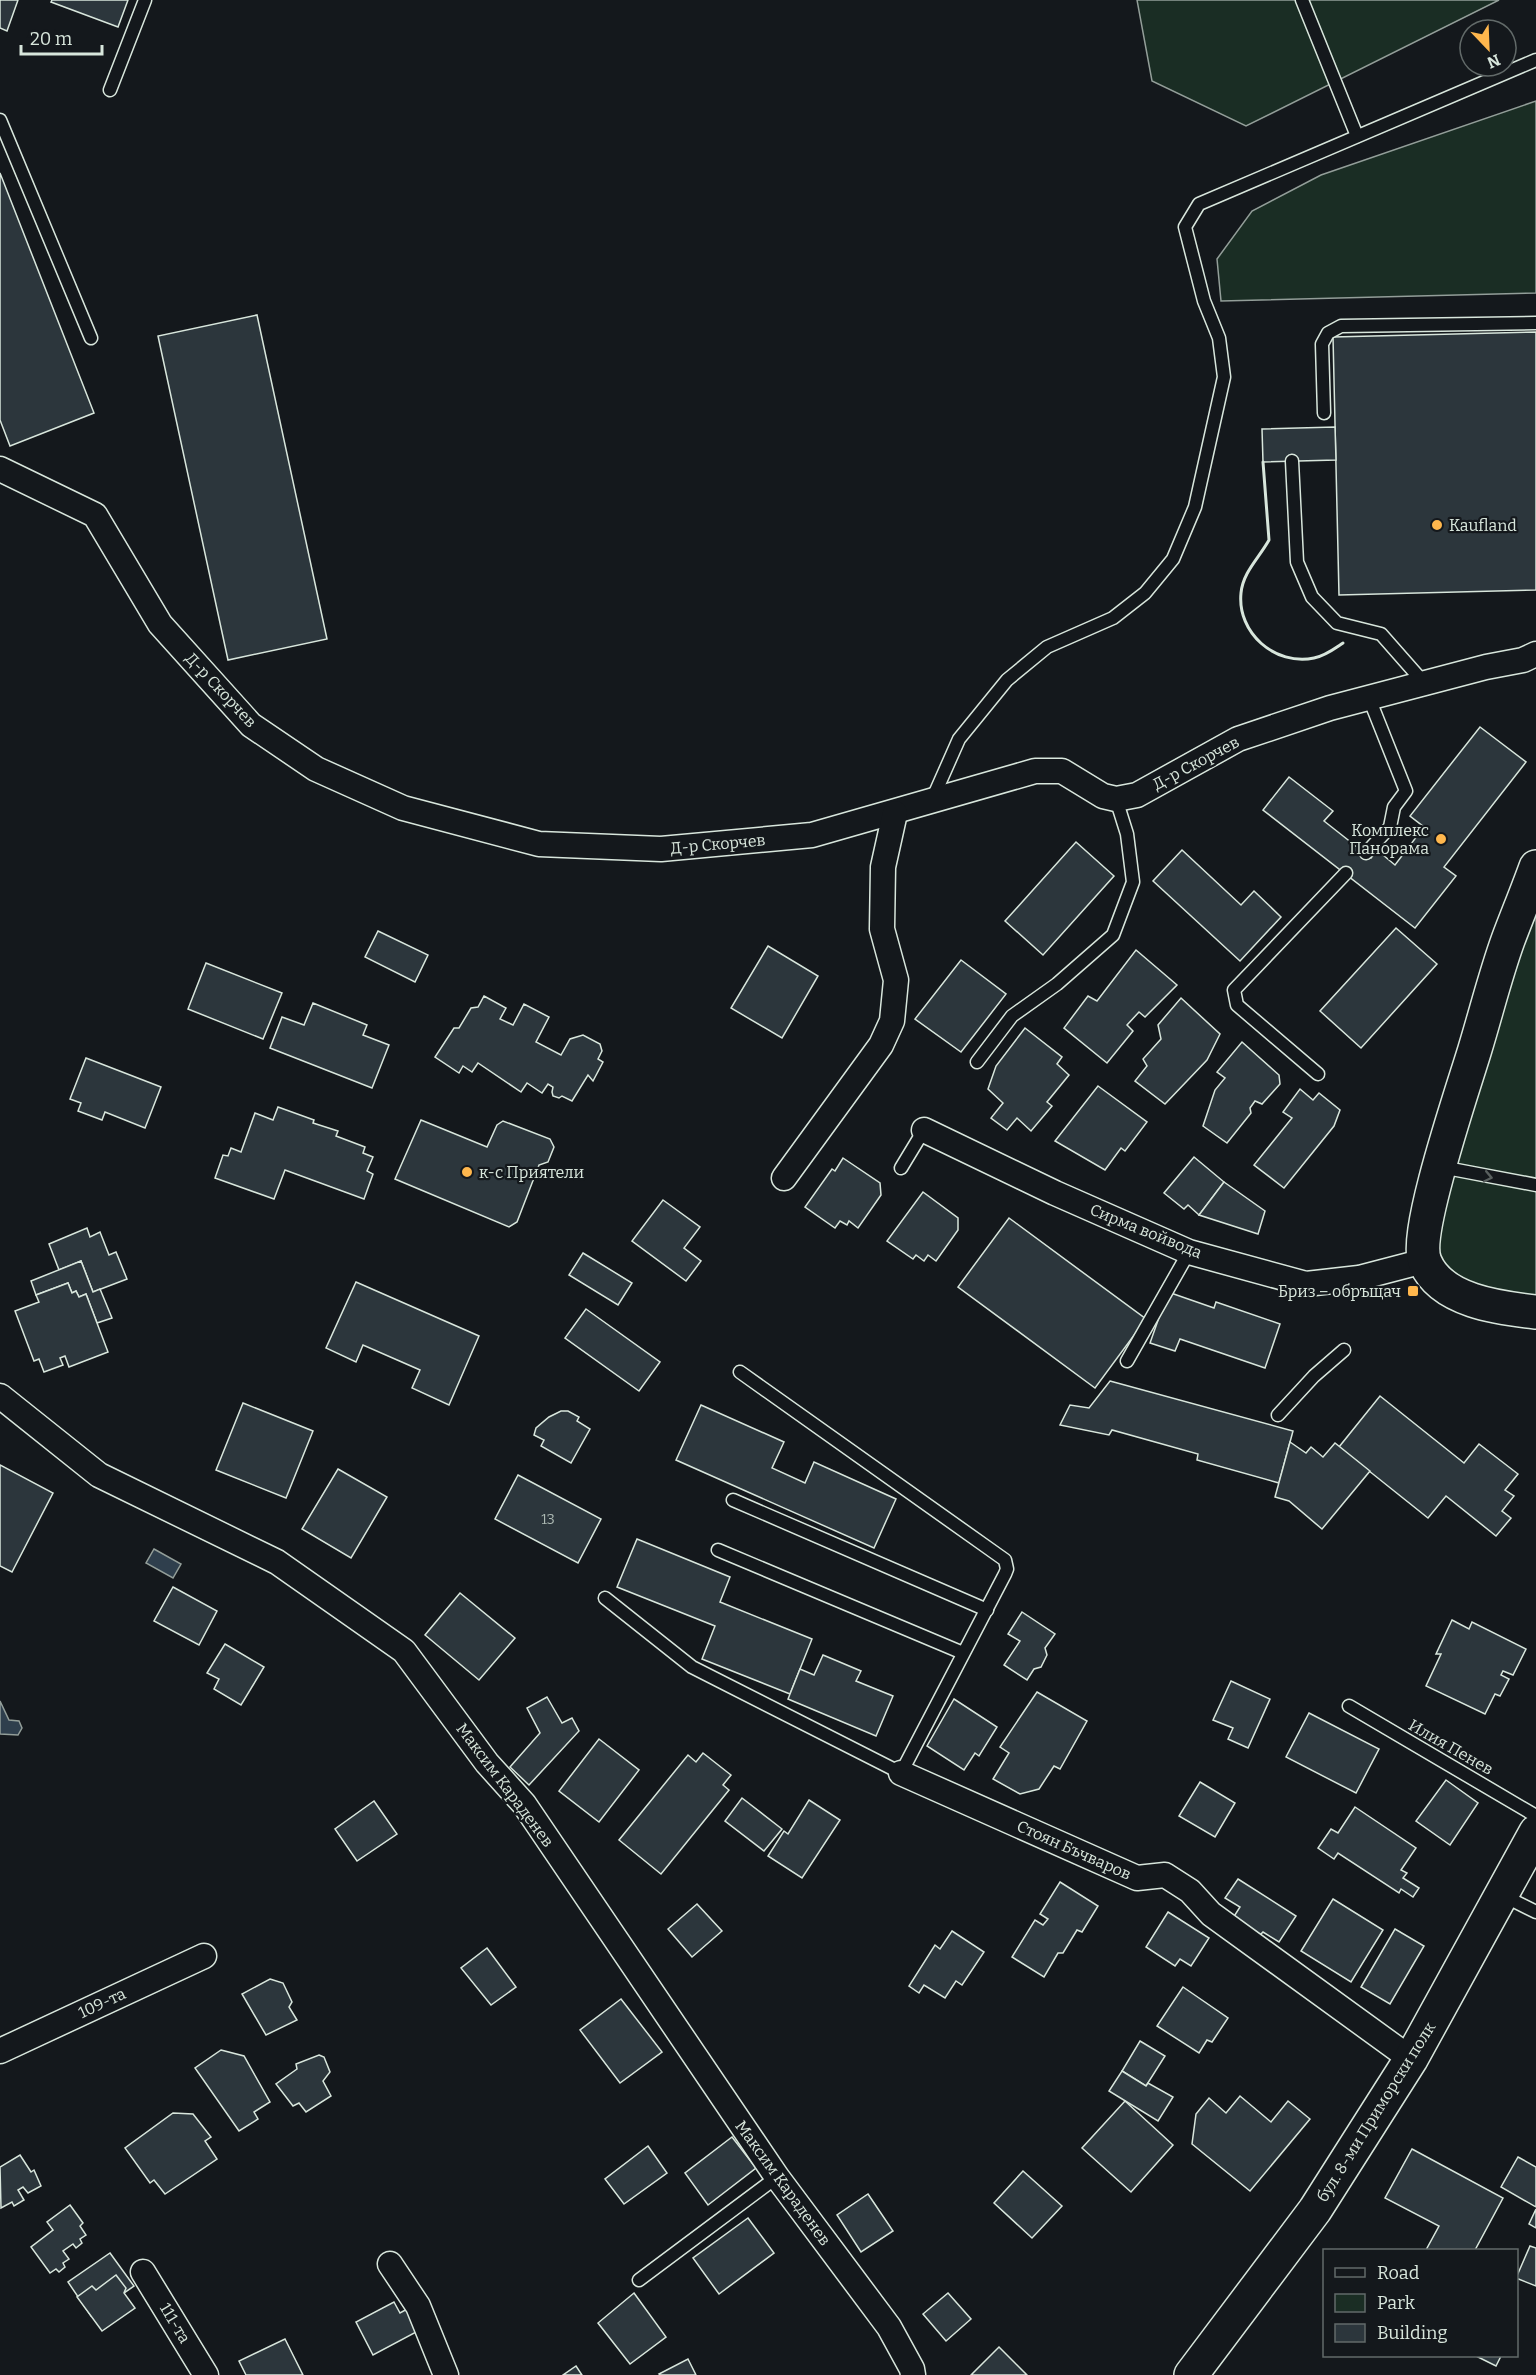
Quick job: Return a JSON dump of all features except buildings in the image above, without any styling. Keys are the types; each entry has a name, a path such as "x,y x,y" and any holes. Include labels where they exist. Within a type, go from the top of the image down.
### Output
{"main road":[{"path":"1536,867 1508,940 1440,1167 1424,1237 1424,1261 1438,1282 1449,1291 1464,1298 1536,1312"},
{"name":"бул. 8-ми Приморски полк","path":"1191,2375 1315,2210 1411,2059 1536,1832"}],"street":[{"name":"Д-р Скорчев","path":"0,469 95,515 160,624 251,725 316,769 403,808 538,844 661,849 812,835 1035,771 1062,771 1103,796 1116,799 1137,795 1238,739 1330,708 1486,667 1532,660"},
{"path":"784,1178 882,1045 892,1020 896,980 882,929 883,867 895,813"},
{"name":"Сирма войвода","path":"924,1130 1054,1193 1189,1252 1306,1284 1359,1278 1424,1261"},
{"name":"Максим Караденев","path":"0,1396 99,1475 277,1562 404,1652 487,1763 524,1804 777,2177 889,2327 912,2368 913,2375"},
{"name":"Стоян Бъчваров","path":"901,1773 1137,1878 1166,1875 1190,1892 1220,1921 1411,2059"},
{"name":"109-та","path":"0,2051 204,1956"},
{"path":"390,2264 418,2306 446,2375"},
{"name":"111-та","path":"143,2272 206,2375"}],"lane":[{"path":"110,90 145,0"},
{"path":"1302,0 1357,136"},
{"path":"932,800 959,739 1007,680 1047,648 1113,618 1145,593 1173,559 1195,507 1224,377 1219,338 1204,301 1185,227 1199,204 1536,60"},
{"path":"0,120 91,338"},
{"path":"1324,413 1322,344 1328,333 1341,326 1536,322"},
{"path":"1292,461 1297,562 1312,597 1337,623 1381,634 1426,684"},
{"path":"1366,853 1390,827 1394,807 1406,791 1369,698"},
{"path":"977,1062 1012,1016 1057,984 1113,935 1132,882 1127,834 1116,799"},
{"path":"1318,1074 1237,1005 1234,990 1346,873"},
{"name":"Сирма войвода","path":"901,1168 924,1130"},
{"path":"1440,1167 1536,1185"},
{"path":"1127,1361 1189,1252"},
{"path":"1278,1415 1314,1376 1344,1350"},
{"path":"605,1599 692,1667 901,1773 1007,1569 1003,1556 740,1372"},
{"path":"733,1500 987,1610"},
{"path":"718,1550 963,1653"},
{"name":"Илия Пенев","path":"1349,1706 1536,1816"},
{"path":"1503,1895 1536,1912"},
{"path":"639,2280 777,2177"}],"green space":[{"path":"1137,0 1499,0 1463,18 1458,18 1458,20 1246,126 1152,81"},
{"path":"1536,101 1536,293 1221,301 1217,259 1252,211 1321,175"},
{"path":"1536,867 1536,1312 1464,1298 1424,1237"}],"water":[{"path":"154,1549 181,1564 173,1578 146,1563"},
{"path":"0,1701 9,1720 19,1721 22,1728 18,1735 0,1734"}],"wall":[{"path":"1263,462 1269,540 1242,585 1241,608 1245,621 1261,643 1286,657 1314,658 1343,643"}],"place":[{"name":"Kaufland","path":"1437,525"},
{"name":"Комплекс Панорама","path":"1441,839"},
{"name":"к-с Приятели","path":"467,1172"},
{"name":"Бриз – обръщач","path":"1413,1291"}]}
